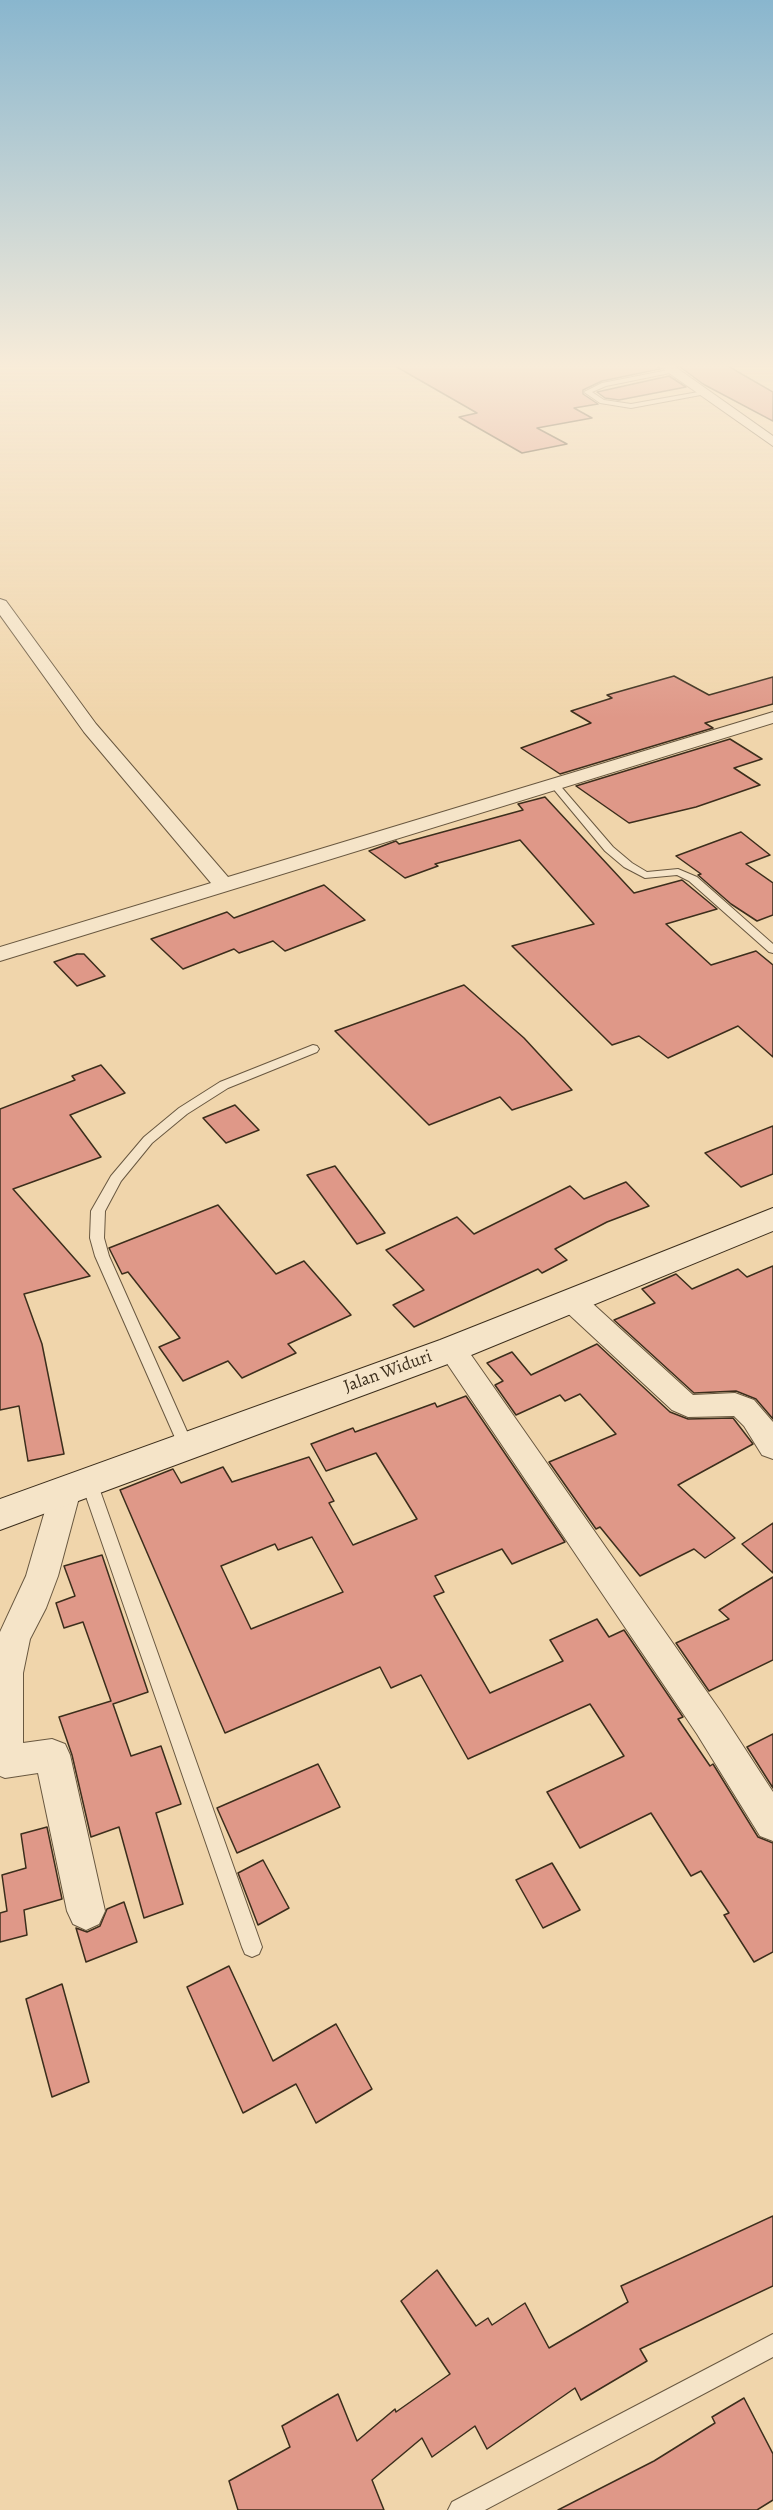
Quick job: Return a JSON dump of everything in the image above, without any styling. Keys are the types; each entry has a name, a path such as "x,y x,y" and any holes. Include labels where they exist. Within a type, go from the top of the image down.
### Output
{"main road":[{"name":"Jalan Widuri","path":"0,1515 185,1445 452,1349 773,1219"}],"street":[{"path":"0,604 90,728 223,884"},
{"path":"0,954 773,717"},
{"path":"571,1300 682,1402 688,1406 735,1404 744,1408 755,1418 773,1447"},
{"path":"452,1349 709,1723 773,1824"},
{"path":"77,1486 30,1608 14,1638 6,1673 5,1762 52,1755 86,1911"}],"lane":[{"path":"554,783 609,849 628,865 645,875 678,872 693,879 773,950"},
{"path":"185,1445 102,1256 97,1238 98,1211 116,1179 148,1140 183,1111 224,1085 313,1049"},
{"path":"77,1486 252,1947"},
{"path":"460,2510 773,2345"}],"building":[{"path":"674,676 709,695 773,677 773,704 705,723 713,728 560,774 521,748 591,723 571,711 612,698 607,695"},
{"path":"730,739 762,759 734,768 760,785 696,807 629,823 576,786"},
{"path":"545,797 634,893 682,880 717,909 666,924 711,965 756,951 773,965 773,1057 738,1026 668,1058 639,1036 612,1045 512,946 594,924 520,840 435,864 438,866 405,878 369,851 396,841 399,844 523,810 518,804"},
{"path":"741,832 770,855 746,864 773,883 773,915 757,921 731,904 698,875 701,874 676,856"},
{"path":"324,885 365,920 285,951 273,941 239,953 234,949 183,969 151,939 227,912 234,918"},
{"path":"77,954 84,954 105,976 77,986 54,962"},
{"path":"464,985 524,1038 572,1090 512,1110 500,1097 429,1125 335,1031"},
{"path":"101,1065 125,1093 70,1115 101,1157 13,1189 90,1276 24,1294 42,1344 64,1454 28,1461 19,1406 0,1410 0,1109 75,1080 72,1076"},
{"path":"235,1105 259,1130 226,1143 203,1118"},
{"path":"773,1126 773,1174 741,1187 705,1153"},
{"path":"335,1166 385,1233 357,1244 307,1175"},
{"path":"626,1182 649,1206 607,1222 555,1249 567,1260 542,1273 538,1269 414,1327 393,1305 424,1290 386,1250 457,1217 474,1234 570,1186 584,1199"},
{"path":"218,1205 276,1274 304,1261 351,1315 288,1344 296,1353 242,1378 228,1361 183,1381 159,1347 180,1338 128,1272 122,1274 109,1248"},
{"path":"773,1266 773,1419 756,1399 736,1391 694,1393 614,1320 655,1303 642,1289 676,1274 692,1289 738,1269 747,1277"},
{"path":"597,1344 670,1412 688,1419 733,1418 753,1444 678,1485 735,1538 705,1558 694,1549 640,1576 600,1527 596,1529 549,1462 616,1434 580,1394 565,1401 560,1395 516,1415 495,1385 503,1381 487,1363 512,1352 531,1375"},
{"path":"466,1396 565,1542 512,1564 502,1549 435,1576 444,1592 434,1596 490,1693 563,1661 550,1640 597,1619 609,1637 624,1630 683,1717 678,1719 710,1766 713,1764 758,1837 773,1843 773,1952 754,1962 724,1915 729,1913 701,1871 691,1876 651,1813 580,1848 547,1792 624,1756 590,1704 468,1759 421,1675 391,1688 380,1667 225,1733 120,1490 173,1469 181,1483 223,1467 232,1482 309,1457 334,1501 329,1503 353,1545 417,1519 376,1453 326,1471 311,1444 353,1428 355,1432 435,1403 437,1407","holes":["312,1537 343,1592 251,1629 221,1566 275,1544 278,1550"]},
{"path":"773,1523 773,1573 742,1544"},
{"path":"102,1555 148,1692 113,1704 131,1756 161,1746 181,1804 156,1813 183,1904 144,1918 119,1827 91,1837 72,1755 59,1717 111,1701 83,1622 64,1628 56,1603 75,1596 64,1566"},
{"path":"773,1577 773,1660 709,1691 676,1643 729,1619 719,1610"},
{"path":"773,1734 773,1788 747,1747"},
{"path":"318,1764 340,1807 237,1853 217,1808"},
{"path":"47,1827 62,1899 24,1910 27,1935 0,1942 0,1913 7,1911 2,1875 26,1868 21,1834"},
{"path":"263,1860 289,1908 258,1925 238,1873"},
{"path":"552,1863 580,1910 543,1928 516,1880"},
{"path":"124,1902 137,1942 86,1962 76,1928 87,1932 100,1926 107,1909"},
{"path":"229,1966 273,2061 336,2024 372,2089 316,2123 296,2084 243,2113 187,1987"},
{"path":"62,1984 89,2082 52,2097 26,1999"},
{"path":"773,2216 773,2286 640,2349 647,2361 581,2400 575,2388 487,2449 475,2426 432,2457 422,2438 372,2480 384,2510 238,2510 229,2481 290,2447 282,2426 338,2394 357,2441 395,2409 396,2412 450,2374 401,2301 437,2270 476,2326 488,2318 492,2325 525,2303 549,2348 628,2302 621,2286"},
{"path":"744,2398 773,2454 773,2500 757,2510 558,2510 654,2461 715,2423 712,2417"}]}
